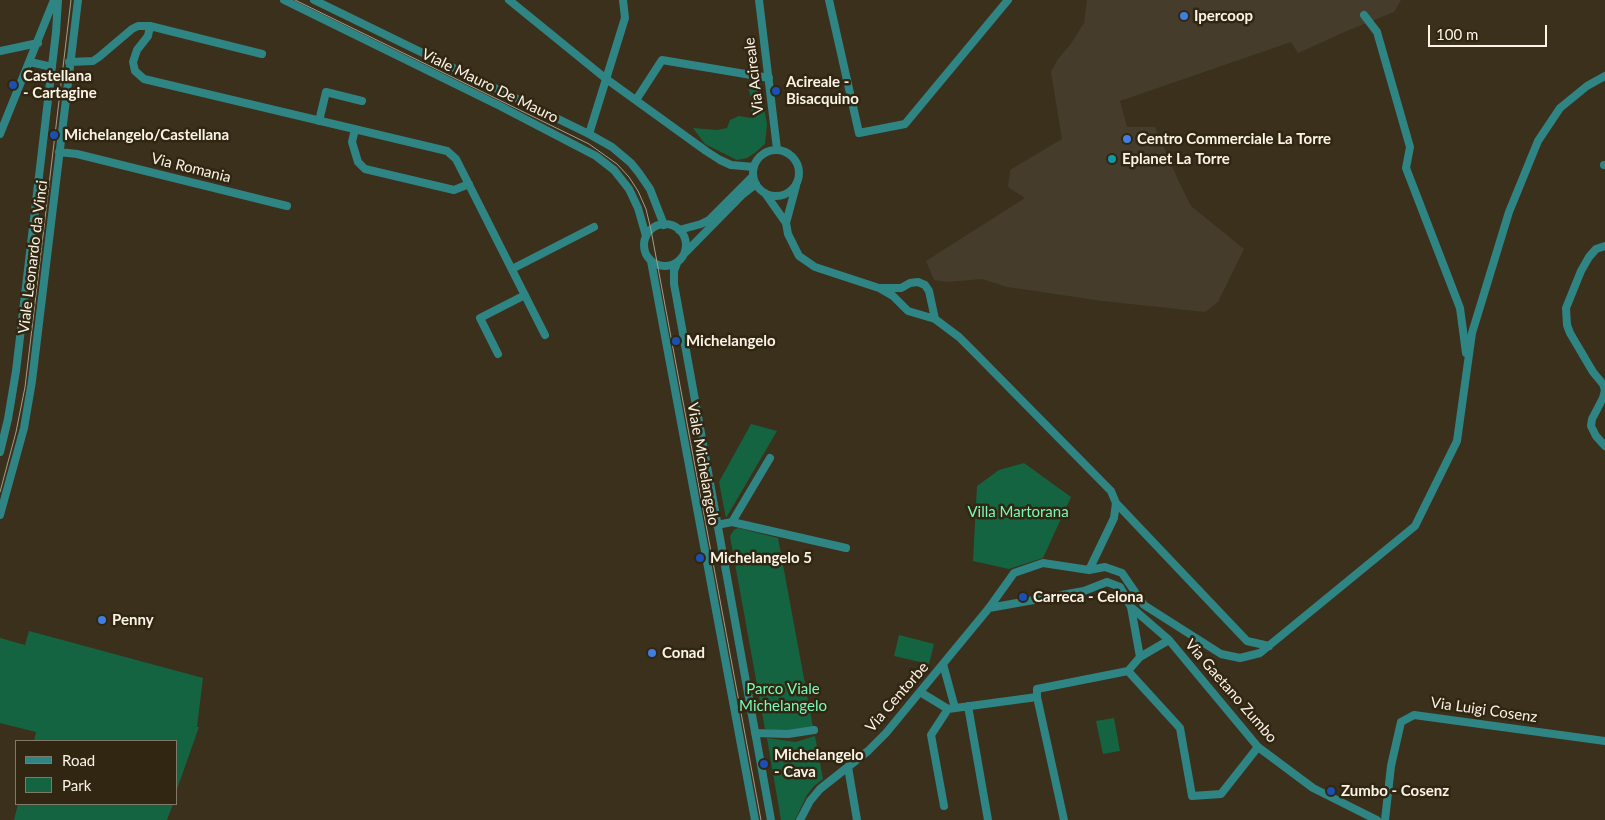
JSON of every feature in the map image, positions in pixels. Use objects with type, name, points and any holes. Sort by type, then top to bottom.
[{"type":"street","name":"Viale Leonardo da Vinci","points":[[0,515],[17,457],[28,408],[56,32],[56,0]]},
{"type":"street","points":[[0,134],[56,0]]},
{"type":"street","name":"Viale Leonardo da Vinci","points":[[0,452],[13,395],[41,234],[59,152],[78,0]]},
{"type":"street","name":"Viale Mauro De Mauro","points":[[284,0],[500,106],[596,156],[614,170],[629,189],[638,208],[646,236]]},
{"type":"street","name":"Viale Mauro De Mauro","points":[[314,0],[589,134],[622,154],[639,173],[650,190],[664,225]]},
{"type":"street","points":[[509,0],[605,78],[720,160],[731,165],[754,167]]},
{"type":"street","points":[[589,134],[625,18],[623,0]]},
{"type":"street","name":"Via Acireale","points":[[759,0],[777,149]]},
{"type":"street","points":[[829,0],[859,134],[906,124],[1008,0]]},
{"type":"street","points":[[1364,15],[1377,32],[1395,92],[1410,147],[1406,168],[1460,308],[1468,365]]},
{"type":"street","points":[[69,62],[92,61],[138,26],[150,26],[262,54]]},
{"type":"street","points":[[150,26],[148,36],[137,50],[133,62],[135,71],[144,79],[447,150],[456,159],[545,335]]},
{"type":"street","points":[[0,51],[38,43]]},
{"type":"street","points":[[636,100],[662,60],[769,78]]},
{"type":"street","points":[[30,62],[52,67]]},
{"type":"street","points":[[1468,365],[1472,332],[1509,212],[1538,141],[1560,108],[1588,86],[1605,76]]},
{"type":"street","points":[[319,121],[326,92],[362,101]]},
{"type":"street","points":[[355,129],[352,142],[358,162],[365,169],[454,190],[469,184]]},
{"type":"street","points":[[786,223],[800,172],[795,159],[784,150],[777,149],[762,154],[757,160],[754,167],[755,180],[786,223],[788,234],[799,256],[815,267],[880,288],[893,296],[908,311],[935,318],[959,337],[1111,491],[1116,503],[1247,642],[1269,646]]},
{"type":"street","name":"Via Romania","points":[[59,152],[77,154],[287,206]]},
{"type":"street","points":[[679,230],[708,220],[755,180]]},
{"type":"street","points":[[684,254],[685,241],[679,230],[672,226],[655,227],[646,236],[645,249],[651,261],[662,266],[677,263],[755,180]]},
{"type":"street","points":[[765,193],[772,196],[785,194],[796,186]]},
{"type":"street","points":[[512,269],[594,227]]},
{"type":"street","points":[[1605,246],[1596,249],[1589,257],[1581,271],[1566,308],[1566,325],[1605,390],[1592,419],[1591,426],[1596,436],[1605,446]]},
{"type":"street","name":"Viale Michelangelo","points":[[651,261],[755,820]]},
{"type":"street","name":"Viale Michelangelo","points":[[677,263],[674,271],[674,284],[771,820]]},
{"type":"street","points":[[880,288],[901,288],[910,283],[918,282],[925,285],[929,291],[935,318]]},
{"type":"street","points":[[902,306],[901,296],[904,288],[910,283]]},
{"type":"street","points":[[498,354],[480,318],[525,295]]},
{"type":"street","points":[[915,313],[928,306],[930,298]]},
{"type":"street","name":"Via Centorbe","points":[[800,820],[815,794],[886,734],[989,608],[1014,573],[1043,563],[1089,570],[1105,567],[1122,574],[1144,605],[1222,654],[1240,658],[1260,654],[1415,526],[1457,441],[1468,365]]},
{"type":"street","points":[[732,522],[770,458]]},
{"type":"street","points":[[1089,570],[1114,518],[1116,503]]},
{"type":"street","points":[[717,525],[732,522],[846,548]]},
{"type":"street","points":[[989,608],[1084,591],[1107,582],[1120,586],[1131,607],[1140,657]]},
{"type":"street","name":"Via Gaetano Zumbo","points":[[1131,607],[1169,640],[1258,747],[1313,788],[1377,820]]},
{"type":"street","points":[[1064,820],[1037,697],[1037,689],[1128,671],[1140,657],[1169,640]]},
{"type":"street","points":[[943,664],[952,708]]},
{"type":"street","points":[[1128,671],[1180,728],[1192,796],[1221,794],[1258,747]]},
{"type":"street","points":[[920,692],[952,708],[1037,697]]},
{"type":"street","points":[[968,706],[988,820]]},
{"type":"street","points":[[944,806],[930,735],[952,708]]},
{"type":"street","name":"Via Luigi Cosenz","points":[[1385,820],[1391,766],[1401,722],[1414,715],[1605,741]]},
{"type":"street","points":[[755,733],[788,734],[814,730]]},
{"type":"street","points":[[848,767],[857,820]]},
{"type":"shaded area","points":[[1087,0],[1401,0],[1394,12],[1298,53],[1291,42],[1120,101],[1127,127],[1155,127],[1191,206],[1244,249],[1218,302],[1205,312],[1103,301],[1007,287],[982,279],[947,282],[934,280],[926,261],[1025,198],[1008,187],[1010,170],[1062,139],[1051,72],[1084,23]]},
{"type":"green space","points":[[759,80],[767,124],[765,144],[747,158],[737,160],[705,144],[693,128],[717,130],[727,128],[730,120],[739,116],[751,118],[752,101],[748,87]]},
{"type":"green space","points":[[751,424],[777,431],[726,518],[719,482]]},
{"type":"green space","name":"Villa Martorana","points":[[1024,463],[1071,497],[1043,558],[1009,569],[973,561],[977,486],[999,470]]},
{"type":"green space","name":"Parco Viale Michelangelo","points":[[738,528],[778,538],[813,727],[789,732],[765,729],[730,536]]},
{"type":"green space","points":[[29,631],[203,678],[197,727],[199,727],[178,786],[178,740],[34,740],[36,732],[0,723],[0,638],[25,645]]},
{"type":"green space","points":[[899,635],[934,644],[929,664],[894,656]]},
{"type":"green space","points":[[1114,718],[1120,751],[1103,754],[1096,721]]},
{"type":"green space","points":[[815,736],[823,779],[807,795],[795,820],[781,820],[767,738],[796,742]]},
{"type":"green space","points":[[18,805],[173,805],[167,820],[14,820]]},
{"type":"tram line","points":[[0,492],[16,432],[25,387],[71,0]]},
{"type":"tram line","points":[[295,0],[589,144],[617,164],[638,191],[646,209],[651,230],[761,820]]},
{"type":"place","name":"Ipercoop","points":[[1184,16]]},
{"type":"place","name":"Castellana - Cartagine","points":[[13,85]]},
{"type":"place","name":"Acireale - Bisacquino","points":[[776,91]]},
{"type":"place","name":"Michelangelo/Castellana","points":[[54,135]]},
{"type":"place","name":"Centro Commerciale La Torre","points":[[1127,139]]},
{"type":"place","name":"Eplanet La Torre","points":[[1112,159]]},
{"type":"place","name":"Michelangelo","points":[[676,341]]},
{"type":"place","name":"Michelangelo 5","points":[[700,558]]},
{"type":"place","name":"Carreca - Celona","points":[[1023,597]]},
{"type":"place","name":"Penny","points":[[102,620]]},
{"type":"place","name":"Conad","points":[[652,653]]},
{"type":"place","name":"Michelangelo - Cava","points":[[764,764]]},
{"type":"place","name":"Zumbo - Cosenz","points":[[1331,791]]}]
